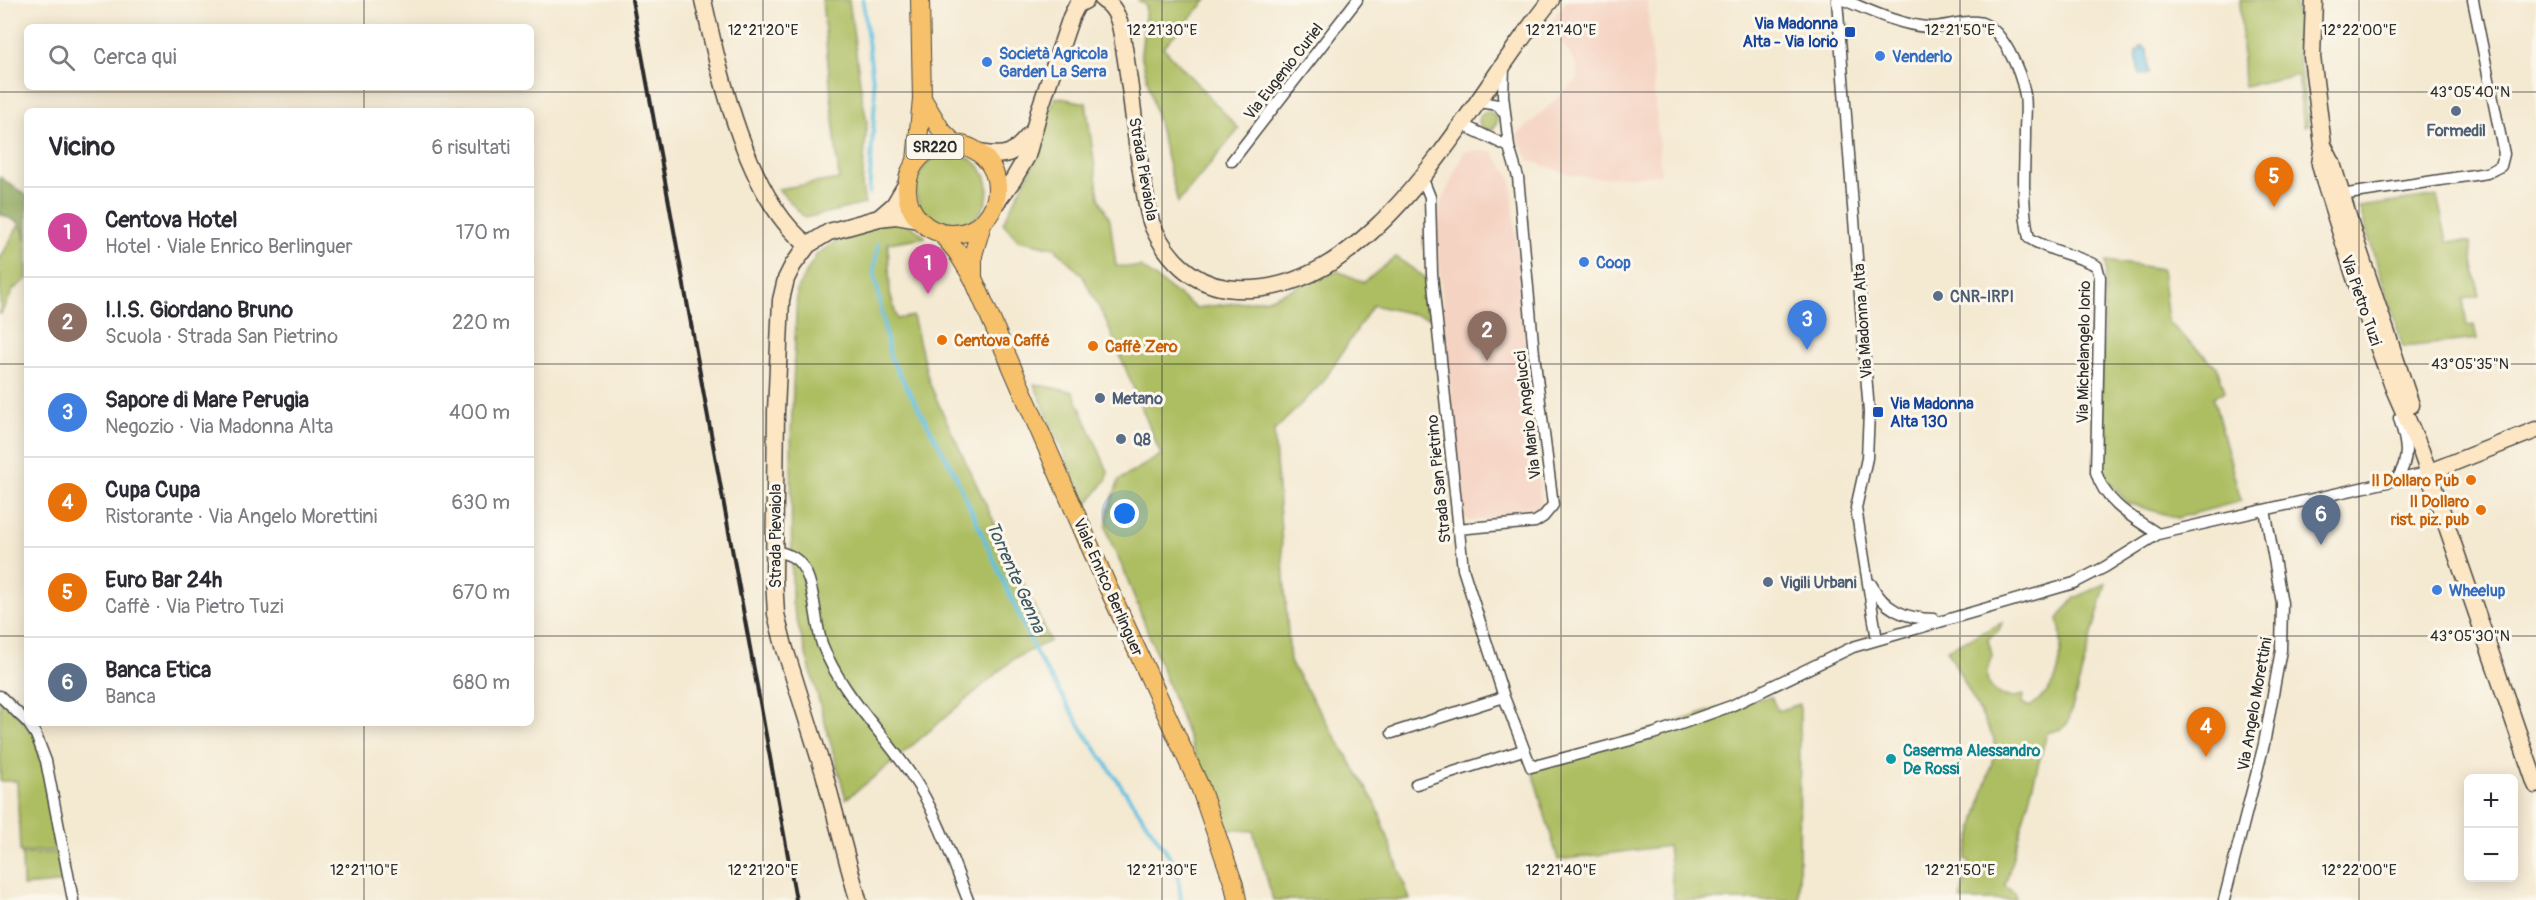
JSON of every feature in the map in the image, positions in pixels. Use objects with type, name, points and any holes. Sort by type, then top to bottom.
[{"type":"main road","points":[[916,161],[922,99],[920,0]]},
{"type":"main road","points":[[922,99],[941,130],[955,144]]},
{"type":"main road","name":"SR220","points":[[919,220],[909,203],[907,183],[916,161],[926,152],[938,146],[955,144],[966,146],[980,153],[987,159],[996,175],[998,194],[996,203],[982,224]]},
{"type":"main road","points":[[919,220],[941,233],[967,232],[982,224]]},
{"type":"main road","points":[[974,278],[974,255],[982,224]]},
{"type":"main road","name":"Viale Enrico Berlinguer","points":[[941,233],[974,278],[1106,583],[1200,787],[1234,885],[1237,900]]},
{"type":"street","points":[[703,0],[726,95],[743,145],[771,201],[795,236],[808,245]]},
{"type":"street","name":"SR220","points":[[996,203],[1027,156],[1033,130],[1071,17],[1077,5],[1086,0]]},
{"type":"street","name":"Strada Pievaiola","points":[[1103,0],[1115,11],[1119,24],[1130,78],[1138,159],[1153,226],[1165,249],[1184,270],[1205,283],[1228,288],[1262,287],[1293,281],[1323,269],[1376,227],[1422,177]]},
{"type":"street","name":"Via Eugenio Curiel","points":[[1232,161],[1357,0]]},
{"type":"street","name":"Via Madonna Alta","points":[[1838,0],[1869,412],[1866,458],[1856,508],[1857,527],[1877,640]]},
{"type":"street","name":"Via Michelangelo Iorio","points":[[1844,0],[1896,22],[1927,27],[1978,22],[1994,29],[2004,42],[2018,70],[2026,96],[2024,187],[2025,221],[2029,237],[2042,247],[2086,260],[2097,266],[2100,277],[2096,472],[2100,485],[2107,497],[2158,534]]},
{"type":"street","name":"Via Pietro Tuzi","points":[[2314,0],[2312,57],[2316,108],[2323,145],[2332,163],[2421,443],[2427,473],[2536,785]]},
{"type":"street","points":[[2342,195],[2487,173],[2501,166],[2504,154],[2473,0]]},
{"type":"street","points":[[1422,177],[1463,125],[1549,1]]},
{"type":"street","name":"Via Mario Angelucci","points":[[1457,529],[1535,522],[1543,517],[1553,505],[1534,354],[1518,177],[1509,147],[1504,113],[1504,65]]},
{"type":"street","points":[[1479,102],[1498,105],[1504,113]]},
{"type":"street","points":[[1463,125],[1509,147]]},
{"type":"street","name":"SR220","points":[[980,153],[1005,155],[1020,147],[1033,130]]},
{"type":"street","name":"Via Pietro Tuzi","points":[[2323,145],[2320,164],[2368,319],[2394,389],[2421,443]]},
{"type":"street","name":"Strada San Pietrino","points":[[1422,177],[1430,197],[1432,274],[1463,569],[1504,697],[1531,767],[1653,734],[1731,706],[1846,651],[1877,640]]},
{"type":"street","name":"SR220","points":[[879,218],[894,205],[907,183]]},
{"type":"street","name":"Strada Pievaiola","points":[[858,900],[824,773],[776,614],[774,550],[776,411],[781,300],[786,279],[808,245],[829,232],[879,218],[896,216],[919,220]]},
{"type":"street","points":[[2394,389],[2394,399],[2407,443],[2407,459],[2397,479]]},
{"type":"street","points":[[1877,640],[2074,583],[2158,534],[2427,473],[2536,430]]},
{"type":"street","points":[[2421,443],[2439,456],[2467,458]]},
{"type":"street","points":[[2440,507],[2442,479],[2467,458]]},
{"type":"street","name":"Via Angelo Morettini","points":[[2224,900],[2264,744],[2281,650],[2282,603],[2265,510]]},
{"type":"street","points":[[774,550],[793,557],[802,565],[808,576],[815,622],[833,671],[920,788],[939,825],[968,900]]},
{"type":"street","points":[[1867,577],[1875,593],[1892,611],[1922,619],[1946,619]]},
{"type":"street","points":[[0,696],[24,719]]},
{"type":"street","points":[[1392,733],[1504,697]]},
{"type":"street","points":[[30,726],[36,735],[46,761],[73,900]]},
{"type":"street","points":[[1416,784],[1523,750]]},
{"type":"shaded area","points":[[1567,0],[1647,0],[1661,175],[1596,178],[1570,175],[1529,160],[1516,136],[1577,80],[1577,66],[1550,24]]},
{"type":"shaded area","points":[[1464,151],[1492,151],[1511,178],[1541,505],[1533,516],[1469,521],[1462,515],[1436,231],[1439,208]]},
{"type":"green space","points":[[822,0],[849,0],[867,122],[862,186],[865,204],[805,218],[778,189],[839,179]]},
{"type":"green space","points":[[1138,0],[1207,0],[1163,47],[1239,129],[1178,203],[1141,54],[1146,6]]},
{"type":"green space","points":[[2240,0],[2294,0],[2296,3],[2297,46],[2308,125],[2304,126],[2297,75],[2244,86]]},
{"type":"green space","points":[[1055,97],[1086,103],[1099,197],[1110,220],[1116,266],[1141,267],[1196,308],[1268,299],[1337,271],[1364,282],[1396,257],[1427,279],[1430,318],[1373,305],[1323,382],[1274,431],[1290,662],[1376,804],[1410,900],[1273,900],[1253,831],[1224,829],[1108,533],[1107,516],[1119,480],[1161,455],[1106,321],[1082,275],[1055,248],[1018,240],[1003,223],[1033,165]]},
{"type":"green space","points":[[1484,112],[1492,112],[1497,117],[1495,128],[1484,130],[1479,125],[1479,117]]},
{"type":"green space","points":[[952,154],[972,160],[982,170],[988,190],[982,210],[972,220],[952,226],[932,220],[922,210],[916,190],[922,170],[932,160]]},
{"type":"green space","points":[[0,177],[24,194],[24,234],[20,223],[0,214]]},
{"type":"green space","points":[[2437,196],[2447,241],[2470,242],[2479,296],[2463,299],[2467,326],[2474,325],[2477,339],[2403,347],[2359,207]]},
{"type":"green space","points":[[887,220],[908,224],[926,237],[888,243],[890,292],[897,319],[913,316],[929,382],[1050,641],[1015,658],[846,799],[792,603],[791,438],[797,289],[817,254],[850,232]]},
{"type":"green space","points":[[20,223],[24,234],[24,281],[14,289],[0,315],[0,259]]},
{"type":"green space","points":[[2106,261],[2162,269],[2168,322],[2217,367],[2225,391],[2213,397],[2241,501],[2177,518],[2128,503],[2101,473],[2099,458]]},
{"type":"green space","points":[[1034,384],[1073,392],[1108,471],[1107,479],[1086,506]]},
{"type":"green space","points":[[2106,583],[2068,723],[2061,729],[2047,733],[2005,886],[2016,894],[2015,900],[1960,900],[1970,861],[1965,859],[1993,758],[1994,739],[1947,649],[2002,623],[1999,630],[1988,639],[1992,658],[1987,671],[1989,684],[2004,696],[2023,695],[2022,703],[2030,707],[2044,695],[2055,680],[2061,649],[2058,619],[2073,599]]},
{"type":"green space","points":[[0,696],[24,722],[24,726],[28,726],[36,735],[63,850],[20,852],[17,781],[0,781]]},
{"type":"green space","points":[[1771,697],[1778,711],[1800,704],[1799,900],[1674,900],[1668,846],[1558,860],[1531,767],[1743,701]]},
{"type":"green space","points":[[64,853],[69,882],[23,886],[22,854]]},
{"type":"water","points":[[2144,46],[2144,49],[2147,49],[2149,74],[2139,75],[2136,51],[2140,51],[2140,47]]},
{"type":"waterway","name":"Torrente Genna","points":[[863,0],[875,98],[869,194]]},
{"type":"waterway","name":"Torrente Genna","points":[[878,244],[874,271],[890,357],[953,470],[1037,655],[1084,732],[1177,867],[1181,900]]},
{"type":"railway","points":[[632,0],[796,900]]},
{"type":"place","name":"Via Madonna Alta - Via Iorio","points":[[1850,32]]},
{"type":"place","name":"Venderlo","points":[[1880,56]]},
{"type":"place","name":"Società Agricola Garden La Serra","points":[[987,62]]},
{"type":"place","name":"Formedil","points":[[2456,111]]},
{"type":"place","name":"Euro Bar 24h","points":[[2274,207]]},
{"type":"place","name":"Coop","points":[[1584,262]]},
{"type":"place","name":"Centova Hotel","points":[[928,294]]},
{"type":"place","name":"CNR-IRPI","points":[[1938,296]]},
{"type":"place","name":"Centova Caffé","points":[[942,340]]},
{"type":"place","name":"Caffè Zero","points":[[1093,346]]},
{"type":"place","name":"Sapore di Mare Perugia","points":[[1807,350]]},
{"type":"place","name":"I.I.S. Giordano Bruno","points":[[1487,361]]},
{"type":"place","name":"Metano","points":[[1100,398]]},
{"type":"place","name":"Via Madonna Alta 130","points":[[1878,412]]},
{"type":"place","name":"Q8","points":[[1121,439]]},
{"type":"place","name":"Il Dollaro Pub","points":[[2471,480]]},
{"type":"place","name":"Il Dollaro rist. piz. pub","points":[[2481,510]]},
{"type":"place","name":"Banca Etica","points":[[2321,545]]},
{"type":"place","name":"Vigili Urbani","points":[[1768,582]]},
{"type":"place","name":"Wheelup","points":[[2437,590]]},
{"type":"place","name":"Cupa Cupa","points":[[2206,757]]},
{"type":"place","name":"Caserma Alessandro De Rossi","points":[[1891,759]]}]
